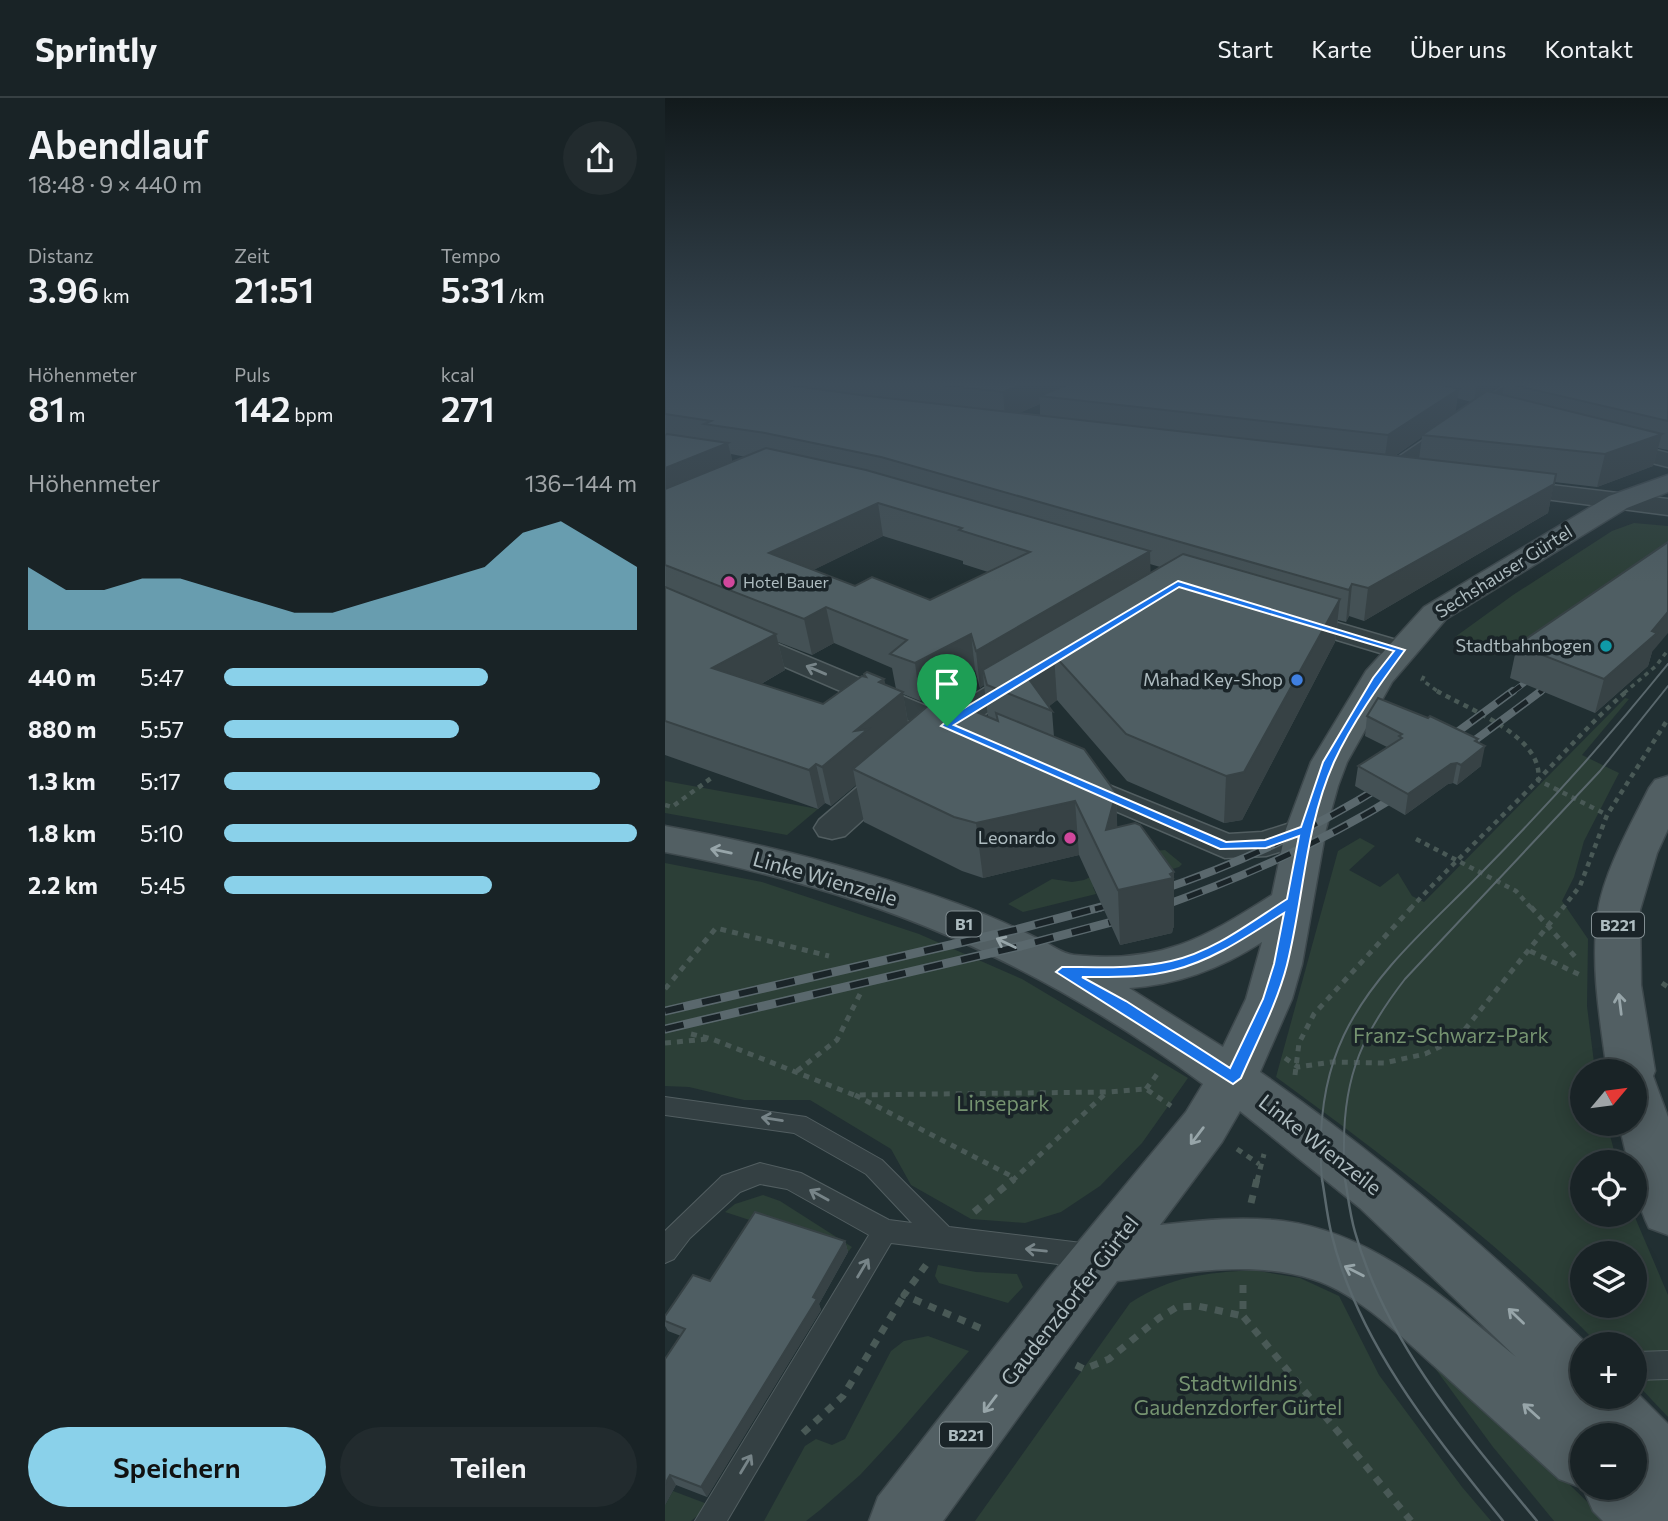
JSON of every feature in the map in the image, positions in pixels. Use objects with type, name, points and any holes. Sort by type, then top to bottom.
[{"type":"main road","name":"B221","points":[[1618,502],[1668,483]]},
{"type":"main road","name":"Sechshauser Gürtel","points":[[1233,1078],[1269,999],[1280,964],[1306,829],[1329,762],[1378,678],[1414,659],[1435,612],[1618,502]]},
{"type":"main road","name":"B221","points":[[1629,1059],[1618,985],[1619,911],[1637,853],[1668,788]]},
{"type":"main road","name":"Linke Wienzeile","points":[[665,839],[753,858],[879,893],[944,916],[1005,942],[1121,1004],[1291,1119],[1382,1193],[1464,1265],[1570,1365]]},
{"type":"main road","points":[[1062,972],[1131,972],[1173,966],[1234,939],[1292,902]]},
{"type":"main road","name":"Gaudenzdorfer Gürtel","points":[[902,1521],[1061,1310],[1204,1127],[1233,1078]]},
{"type":"main road","points":[[1647,1133],[1668,1211]]},
{"type":"main road","points":[[1104,1257],[1242,1244],[1287,1247],[1324,1258],[1363,1275],[1411,1308],[1570,1447]]},
{"type":"main road","name":"Linke Wienzeile","points":[[1610,1409],[1622,1423]]},
{"type":"main road","name":"Linke Wienzeile","points":[[1647,1449],[1668,1471]]},
{"type":"main road","points":[[1629,1500],[1652,1521]]},
{"type":"street","points":[[1391,474],[1426,449]]},
{"type":"street","points":[[1626,449],[1668,460]]},
{"type":"street","points":[[1363,470],[1419,477]]},
{"type":"street","points":[[1470,483],[1668,507]]},
{"type":"street","points":[[665,605],[985,743]]},
{"type":"street","points":[[1268,611],[1414,659]]},
{"type":"street","points":[[832,828],[960,715],[1052,660]]},
{"type":"street","points":[[1049,770],[1225,846],[1266,844],[1306,829]]},
{"type":"lane","points":[[665,1106],[798,1124],[874,1167],[944,1240]]},
{"type":"lane","points":[[665,1251],[681,1230],[731,1184],[760,1173],[792,1180],[885,1231],[1104,1257]]},
{"type":"lane","points":[[710,1521],[885,1231]]},
{"type":"lane","points":[[1647,1366],[1668,1365]]},
{"type":"path","points":[[1668,650],[1655,666],[1604,710],[1538,780],[1456,859],[1314,1014],[1300,1043],[1298,1067],[1332,1062],[1384,1063],[1426,1054],[1458,1038],[1580,886],[1607,815],[1668,719]]},
{"type":"path","points":[[1414,659],[1426,685],[1522,739],[1537,759],[1540,768],[1538,780]]},
{"type":"path","points":[[665,805],[672,807],[714,776]]},
{"type":"path","points":[[1538,780],[1607,815]]},
{"type":"path","points":[[1416,839],[1516,891],[1550,926],[1577,960],[1584,963]]},
{"type":"path","points":[[665,989],[716,928],[829,956]]},
{"type":"path","points":[[796,1072],[837,1040],[861,992]]},
{"type":"path","points":[[691,1034],[712,1039],[854,1095],[1015,1178]]},
{"type":"path","points":[[665,1042],[712,1039]]},
{"type":"path","points":[[854,1095],[1107,1093],[1146,1089]]},
{"type":"path","points":[[1259,1164],[1242,1244],[1243,1316],[1411,1521]]},
{"type":"path","points":[[797,1439],[843,1396],[904,1296]]},
{"type":"green space","points":[[1634,523],[1668,526],[1668,543],[1510,651],[1488,655],[1455,637],[1513,595],[1612,531]]},
{"type":"green space","name":"Franz-Schwarz-Park","points":[[1625,698],[1629,699],[1582,755],[1619,773],[1584,841],[1574,877],[1562,901],[1588,939],[1587,1006],[1594,1059],[1570,1059],[1570,1136],[1610,1136],[1614,1150],[1570,1150],[1570,1227],[1639,1227],[1645,1241],[1570,1241],[1570,1316],[1443,1204],[1276,1077],[1338,851],[1360,838],[1375,846],[1349,870],[1380,887],[1398,873],[1412,896],[1424,902]]},
{"type":"green space","points":[[665,781],[818,809],[787,835],[665,813]]},
{"type":"green space","points":[[1165,850],[1182,864],[1179,867],[1138,880],[1136,878],[1093,887],[1096,894],[1023,912],[1008,904],[1052,879],[1072,882],[1084,880],[1144,852]]},
{"type":"green space","name":"Linsepark","points":[[665,863],[762,882],[919,934],[1022,979],[1188,1078],[1142,1143],[1100,1186],[1061,1212],[1025,1223],[971,1219],[911,1185],[891,1149],[810,1100],[744,1100],[689,1087],[665,1086]]},
{"type":"green space","points":[[763,1195],[780,1201],[852,1247],[848,1252],[725,1212],[735,1204]]},
{"type":"green space","name":"Franz-Schwarz-Park","points":[[1647,1246],[1668,1295],[1668,1417],[1647,1395],[1647,1332],[1586,1332],[1572,1318],[1647,1318]]},
{"type":"green space","points":[[938,1265],[976,1272],[1017,1274],[1023,1287],[1008,1303],[939,1283],[935,1276]]},
{"type":"green space","name":"Stadtwildnis Gaudenzdorfer Gürtel","points":[[1253,1270],[1300,1278],[1339,1296],[1379,1375],[1462,1487],[1491,1521],[975,1521],[1130,1303],[1174,1281]]},
{"type":"green space","points":[[928,1336],[969,1351],[860,1475],[820,1510],[806,1521],[764,1521],[805,1446],[816,1439],[832,1445],[845,1439],[891,1351],[904,1341]]},
{"type":"green space","points":[[1426,1356],[1570,1485],[1570,1500],[1585,1500],[1607,1521],[1554,1521],[1493,1447]]},
{"type":"green space","points":[[673,1491],[710,1505],[691,1521],[665,1521],[665,1505]]},
{"type":"building","points":[[665,449],[712,449],[665,468]]},
{"type":"building","points":[[763,449],[866,470],[1150,551],[976,651],[971,634],[915,663],[890,654],[907,640],[826,607],[804,619],[665,565],[665,489]],"holes":[[[878,503],[962,528],[959,530],[1030,552],[930,600],[872,577],[855,586],[769,553]]]},
{"type":"building","points":[[844,449],[1339,449],[1556,474],[1554,484],[1368,588],[1352,584],[1349,590],[881,457]]},
{"type":"building","points":[[1561,449],[1618,449],[1605,454]]},
{"type":"building","points":[[1668,542],[1668,612],[1652,631],[1657,633],[1604,679],[1517,645]]},
{"type":"building","points":[[1183,554],[1340,599],[1244,772],[1226,776],[1126,734],[1054,655],[1026,675],[1052,711],[987,685],[983,670]]},
{"type":"building","points":[[665,587],[776,634],[712,668],[823,704],[862,676],[866,677],[864,674],[867,672],[884,679],[879,682],[903,692],[855,731],[868,729],[822,767],[816,764],[809,770],[665,721]]},
{"type":"building","points":[[1378,698],[1428,718],[1430,716],[1478,739],[1475,741],[1485,746],[1461,765],[1451,764],[1408,794],[1358,766],[1402,738],[1399,736],[1402,734],[1367,716]]},
{"type":"building","points":[[950,701],[998,721],[996,713],[1084,749],[1116,793],[1106,830],[1135,823],[1140,825],[1174,872],[1170,874],[1173,878],[1118,890],[1075,801],[976,823],[954,817],[853,769],[929,705]]},
{"type":"building","points":[[755,1212],[845,1241],[813,1297],[817,1299],[701,1487],[670,1475],[665,1484],[665,1359],[685,1329],[665,1321],[665,1316],[693,1275],[710,1281]]},
{"type":"tram line","points":[[1322,1181],[1322,1125],[1327,1088],[1337,1052],[1357,1011],[1407,947],[1555,795],[1668,664]]},
{"type":"tram line","points":[[1345,1181],[1345,1118],[1352,1075],[1378,1017],[1405,979],[1600,771],[1668,686]]},
{"type":"tram line","points":[[1322,1179],[1331,1232],[1343,1272],[1379,1349],[1425,1421],[1503,1521]]},
{"type":"tram line","points":[[1345,1179],[1353,1226],[1386,1312],[1407,1349],[1456,1421],[1537,1521]]},
{"type":"railway","points":[[1511,693],[1538,673]]},
{"type":"railway","points":[[1539,693],[1556,680]]},
{"type":"railway","points":[[1445,741],[1513,691]]},
{"type":"railway","points":[[1463,749],[1541,691]]},
{"type":"railway","points":[[1155,892],[1273,845],[1385,784]]},
{"type":"railway","points":[[1157,908],[1281,858],[1400,794]]},
{"type":"railway","points":[[1095,909],[1121,902]]},
{"type":"railway","points":[[665,1011],[1015,930],[1101,907]]},
{"type":"railway","points":[[665,1029],[1021,946],[1127,918]]},
{"type":"place","name":"Hotel Bauer","points":[[729,582]]},
{"type":"place","name":"Stadtbahnbogen","points":[[1606,646]]},
{"type":"place","name":"Mahad Key-Shop","points":[[1297,680]]},
{"type":"place","name":"Leonardo","points":[[1070,838]]},
{"type":"route","points":[[947,726],[960,715],[1178,584],[1400,650],[1378,678],[1329,762],[1306,829],[1292,902],[1234,939],[1173,966],[1131,972],[1062,972],[1121,1004],[1233,1078],[1253,1038],[1280,964],[1292,902],[1306,829],[1266,844],[1225,846],[947,726]]}]
